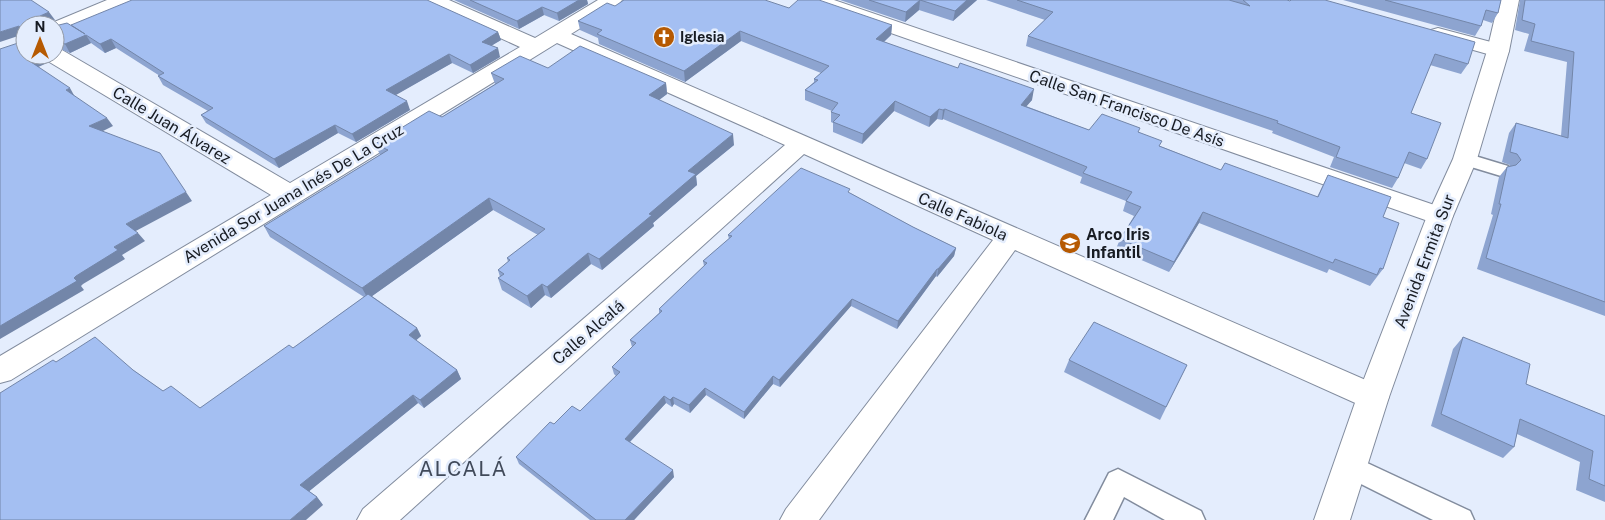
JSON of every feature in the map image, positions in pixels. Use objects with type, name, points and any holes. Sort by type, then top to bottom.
[{"type":"street","points":[[65,25],[124,0]]},
{"type":"street","name":"Calle Fabiola","points":[[432,0],[545,40],[802,144],[1372,397]]},
{"type":"street","name":"Avenida Sor Juana Inés De La Cruz","points":[[0,371],[612,0]]},
{"type":"street","name":"Calle San Francisco De Asís","points":[[815,0],[1440,216]]},
{"type":"street","name":"Avenida Ermita Sur","points":[[1332,520],[1372,397],[1440,216],[1465,159],[1498,51],[1509,0]]},
{"type":"street","points":[[1415,28],[1498,51]]},
{"type":"street","name":"Calle Juan Álvarez","points":[[65,62],[290,195]]},
{"type":"street","name":"Calle Alcalá","points":[[375,520],[802,144]]},
{"type":"street","points":[[798,520],[1010,237]]},
{"type":"lane","points":[[1465,159],[1501,170]]},
{"type":"lane","points":[[1350,466],[1460,520]]},
{"type":"lane","points":[[1099,520],[1118,481],[1191,520]]},
{"type":"building","points":[[0,0],[31,0],[49,12],[42,15],[15,15],[15,27],[0,32]]},
{"type":"building","points":[[132,0],[427,0],[498,32],[482,42],[498,48],[470,65],[449,54],[386,90],[407,101],[352,134],[335,125],[274,159],[201,115],[213,108],[158,76],[164,73],[111,39],[100,44],[86,35],[65,44],[65,24],[85,34],[71,25]]},
{"type":"building","points":[[470,0],[579,0],[557,13],[542,7],[517,21]]},
{"type":"building","points":[[624,0],[765,0],[789,8],[798,0],[819,0],[892,25],[876,39],[958,68],[960,63],[1034,89],[1021,105],[1089,130],[1102,114],[1140,128],[1138,132],[1162,141],[1159,146],[1221,170],[1225,163],[1318,197],[1328,175],[1391,197],[1383,217],[1399,223],[1383,269],[1380,268],[1377,275],[1335,259],[1333,263],[1203,212],[1174,262],[1120,239],[1141,207],[1126,201],[1132,192],[1083,173],[1087,167],[945,109],[939,109],[930,117],[895,101],[863,134],[833,122],[840,115],[831,112],[838,103],[805,90],[818,80],[814,79],[829,66],[740,31],[684,71],[597,34],[602,30],[578,21],[607,3],[615,6]]},
{"type":"building","points":[[869,0],[920,0],[906,12]]},
{"type":"building","points":[[920,0],[967,0],[955,11]]},
{"type":"building","points":[[1017,0],[1229,0],[1250,6],[1243,0],[1325,0],[1475,42],[1468,64],[1435,54],[1411,113],[1441,123],[1427,159],[1409,152],[1398,178],[1336,157],[1340,147],[1277,123],[1278,121],[1028,36],[1053,12]]},
{"type":"building","points":[[1385,0],[1501,0],[1498,13],[1486,10],[1481,26]]},
{"type":"building","points":[[1525,0],[1605,0],[1605,302],[1486,258],[1501,204],[1499,204],[1507,167],[1516,165],[1521,160],[1517,154],[1510,152],[1516,123],[1568,138],[1574,52],[1531,41],[1535,24],[1522,20]]},
{"type":"building","points":[[15,44],[15,65],[36,65],[70,88],[66,90],[107,118],[89,126],[160,153],[186,192],[126,224],[138,233],[114,247],[118,250],[76,276],[74,278],[77,281],[0,326],[0,49]]},
{"type":"building","points":[[580,46],[666,83],[649,95],[733,134],[688,171],[696,174],[649,214],[652,215],[599,259],[588,253],[547,287],[542,284],[527,296],[498,278],[504,274],[498,270],[510,260],[507,258],[545,229],[489,198],[362,288],[264,226],[388,150],[375,144],[429,111],[442,117],[504,79],[491,73],[520,56],[548,68]]},
{"type":"building","points":[[801,168],[850,189],[848,192],[956,248],[937,269],[898,321],[852,299],[779,380],[773,376],[744,412],[705,388],[689,405],[673,397],[670,400],[664,396],[625,439],[673,470],[625,520],[596,520],[516,457],[550,422],[554,424],[572,406],[580,411],[620,372],[612,367],[636,343],[630,340],[662,311],[659,309],[707,263],[703,261],[732,236],[728,235]]},
{"type":"building","points":[[368,294],[417,328],[409,335],[457,370],[420,400],[413,395],[300,485],[317,497],[290,520],[0,520],[0,393],[53,360],[56,362],[95,337],[133,370],[163,391],[171,386],[200,408],[289,345],[293,348]]},
{"type":"building","points":[[1094,322],[1187,365],[1166,407],[1069,360]]},
{"type":"building","points":[[1463,337],[1530,364],[1526,384],[1605,416],[1605,486],[1589,479],[1593,451],[1520,419],[1514,447],[1441,414]]},
{"type":"place","name":"Iglesia","points":[[664,37]]},
{"type":"place","name":"Arco Iris Infantil","points":[[1070,243]]},
{"type":"district","name":"ALCALÁ","points":[[463,469]]}]
